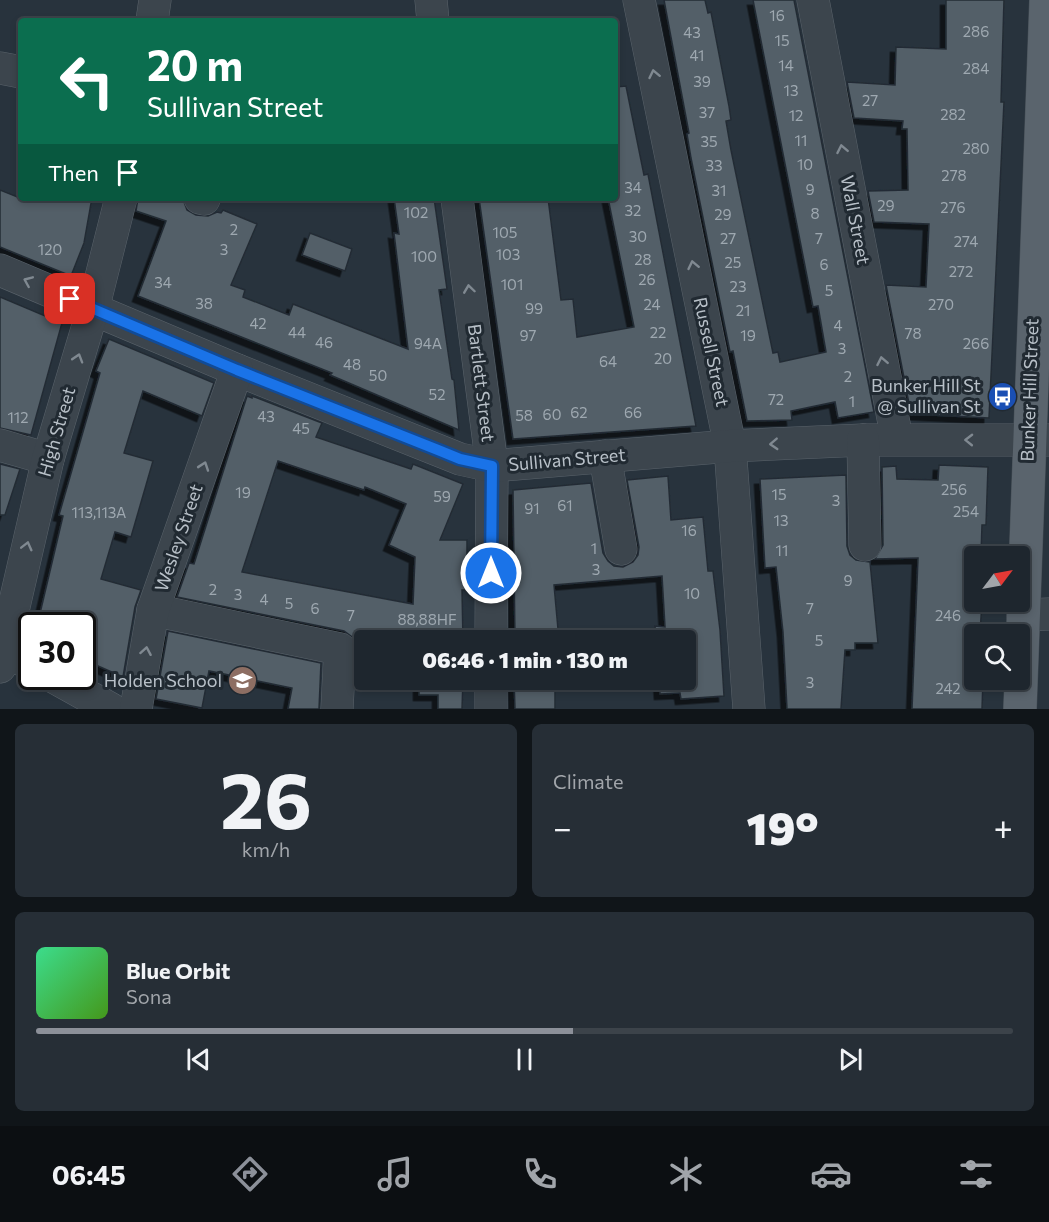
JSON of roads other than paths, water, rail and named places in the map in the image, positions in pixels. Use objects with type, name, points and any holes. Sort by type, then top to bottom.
[{"type":"main road","name":"Bunker Hill Street","points":[[1020,709],[1036,614],[1046,0]]},
{"type":"street","points":[[152,18],[155,0]]},
{"type":"street","points":[[431,0],[433,18]]},
{"type":"street","name":"Russell Street","points":[[639,0],[730,446],[750,709]]},
{"type":"street","name":"Wall Street","points":[[813,0],[897,439]]},
{"type":"street","points":[[0,68],[18,71]]},
{"type":"street","name":"High Street","points":[[12,661],[7,600],[93,309],[120,201]]},
{"type":"street","name":"Bartlett Street","points":[[457,201],[492,466],[491,630]]},
{"type":"street","name":"Sullivan Street","points":[[0,270],[237,370],[460,459],[492,466],[730,446],[897,439],[1038,440]]},
{"type":"street","name":"Wesley Street","points":[[136,709],[153,610],[237,370]]},
{"type":"street","points":[[863,440],[864,545]]},
{"type":"street","points":[[0,445],[48,459]]},
{"type":"street","points":[[605,456],[621,549]]},
{"type":"street","points":[[153,610],[340,649],[336,709]]},
{"type":"street","points":[[77,690],[111,709]]},
{"type":"street","points":[[491,690],[491,709]]},
{"type":"place","name":"Bunker Hill St @ Sullivan St","points":[[1002,396]]},
{"type":"place","name":"Holden School","points":[[243,681]]}]
